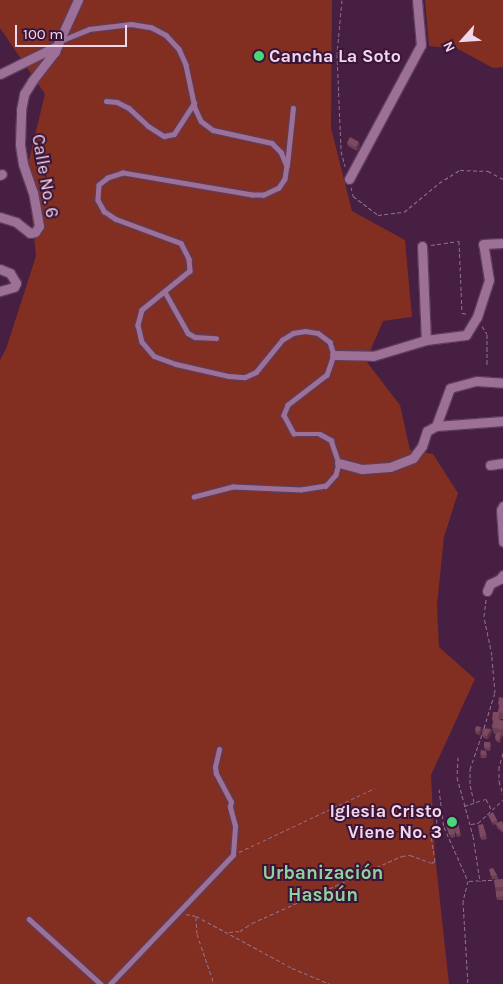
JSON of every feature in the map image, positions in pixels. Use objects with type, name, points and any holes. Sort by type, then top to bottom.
[{"type":"street","name":"Calle No. 6","points":[[0,217],[16,222],[30,233],[35,232],[39,226],[33,193],[23,164],[20,144],[21,110],[24,94],[55,52],[78,0]]},
{"type":"street","points":[[349,179],[421,45],[417,0]]},
{"type":"street","points":[[0,74],[58,44]]},
{"type":"street","points":[[334,356],[373,356],[426,340],[466,335],[477,317],[489,280],[483,244],[503,243]]},
{"type":"street","points":[[422,246],[426,340]]},
{"type":"street","points":[[0,269],[10,273],[16,283],[14,287],[0,290]]},
{"type":"street","points":[[436,426],[450,388],[477,381],[503,382]]},
{"type":"street","points":[[339,463],[362,469],[390,467],[413,458],[422,446],[427,431],[436,426],[503,421]]},
{"type":"street","points":[[490,465],[503,463]]},
{"type":"street","points":[[503,506],[501,510],[503,542]]},
{"type":"street","points":[[487,591],[490,584],[503,576]]},
{"type":"lane","points":[[58,44],[89,29],[131,24],[151,27],[166,34],[179,48],[186,65],[194,103],[201,121],[213,130],[272,143],[281,152],[287,166]]},
{"type":"lane","points":[[106,101],[117,102],[129,108],[148,126],[164,136],[174,134],[194,103]]},
{"type":"lane","points":[[194,497],[233,487],[301,490],[326,486],[336,475],[339,463],[331,440],[320,434],[294,434],[284,415],[288,405],[328,375],[334,356],[330,342],[318,333],[305,330],[293,333],[282,340],[256,372],[244,377],[229,376],[176,364],[154,356],[142,342],[138,325],[142,310],[190,271],[190,259],[180,243],[116,219],[104,211],[98,200],[99,185],[108,178],[123,173],[243,194],[264,195],[278,188],[285,179],[293,108]]},
{"type":"lane","points":[[165,292],[188,334],[195,337],[216,338]]},
{"type":"lane","points":[[110,984],[178,914],[207,880],[226,865],[233,855],[235,826],[230,807],[231,802],[216,774],[215,767],[219,749]]},
{"type":"lane","points":[[29,919],[101,984]]},
{"type":"path","points":[[342,0],[338,54],[342,151],[353,196],[378,215],[404,212],[460,170],[488,171],[503,179]]},
{"type":"path","points":[[422,246],[459,241],[462,312],[477,317],[487,334],[486,366]]},
{"type":"path","points":[[474,802],[470,784],[470,769],[494,693],[492,655],[484,616],[487,591]]},
{"type":"path","points":[[503,753],[499,768],[499,781],[503,794]]},
{"type":"path","points":[[458,757],[457,777],[470,825],[480,881]]},
{"type":"path","points":[[233,855],[375,788]]},
{"type":"path","points":[[439,789],[444,827],[468,882],[463,901],[468,984]]},
{"type":"path","points":[[464,806],[486,799],[491,810]]},
{"type":"path","points":[[470,825],[478,823],[503,800]]},
{"type":"path","points":[[501,802],[503,806]]},
{"type":"path","points":[[229,932],[240,931],[252,923],[402,856],[410,855],[432,863],[434,856],[431,836],[437,823],[436,816]]},
{"type":"path","points":[[468,882],[503,879]]},
{"type":"path","points":[[178,914],[196,916],[229,932],[292,968],[330,984]]},
{"type":"path","points":[[196,916],[197,934],[214,984]]},
{"type":"shaded area","points":[[0,0],[332,0],[331,128],[352,211],[405,240],[412,317],[383,321],[366,361],[400,405],[410,450],[433,454],[458,493],[444,537],[437,605],[439,647],[475,679],[431,775],[435,855],[449,984],[0,984],[0,360],[6,349],[36,256],[27,168],[45,94],[0,28]]},
{"type":"shaded area","points":[[425,0],[503,0],[503,67],[493,68],[458,49],[429,46]]},
{"type":"building","points":[[350,137],[359,142],[356,147],[347,143]]},
{"type":"building","points":[[499,697],[503,698],[503,703],[498,704]]},
{"type":"building","points":[[500,703],[503,703],[503,713],[498,712]]},
{"type":"building","points":[[493,712],[498,712],[498,719],[494,717],[492,719]]},
{"type":"building","points":[[494,717],[503,721],[502,730],[492,727]]},
{"type":"building","points":[[476,726],[481,727],[479,732],[475,730]]},
{"type":"building","points":[[483,728],[491,729],[487,736],[482,735]]},
{"type":"building","points":[[496,733],[501,733],[499,740],[495,738]]},
{"type":"building","points":[[484,742],[490,742],[489,748],[484,747]]},
{"type":"building","points":[[481,750],[486,751],[485,755],[480,754]]},
{"type":"building","points":[[493,812],[497,820],[492,822],[488,815]]},
{"type":"building","points":[[501,821],[503,823],[503,831],[496,824]]},
{"type":"building","points":[[458,822],[460,833],[456,834],[454,827],[454,834],[449,835],[446,825]]},
{"type":"building","points":[[483,824],[486,835],[480,837],[478,825]]},
{"type":"building","points":[[493,868],[497,875],[491,876],[489,869]]},
{"type":"building","points":[[503,879],[503,887],[495,887],[494,880]]},
{"type":"building","points":[[496,891],[503,891],[503,896],[496,897]]},
{"type":"place","name":"Cancha La Soto","points":[[259,56]]},
{"type":"place","name":"Iglesia Cristo Viene No. 3","points":[[452,822]]},
{"type":"district","name":"Urbanización Hasbún","points":[[323,885]]}]
